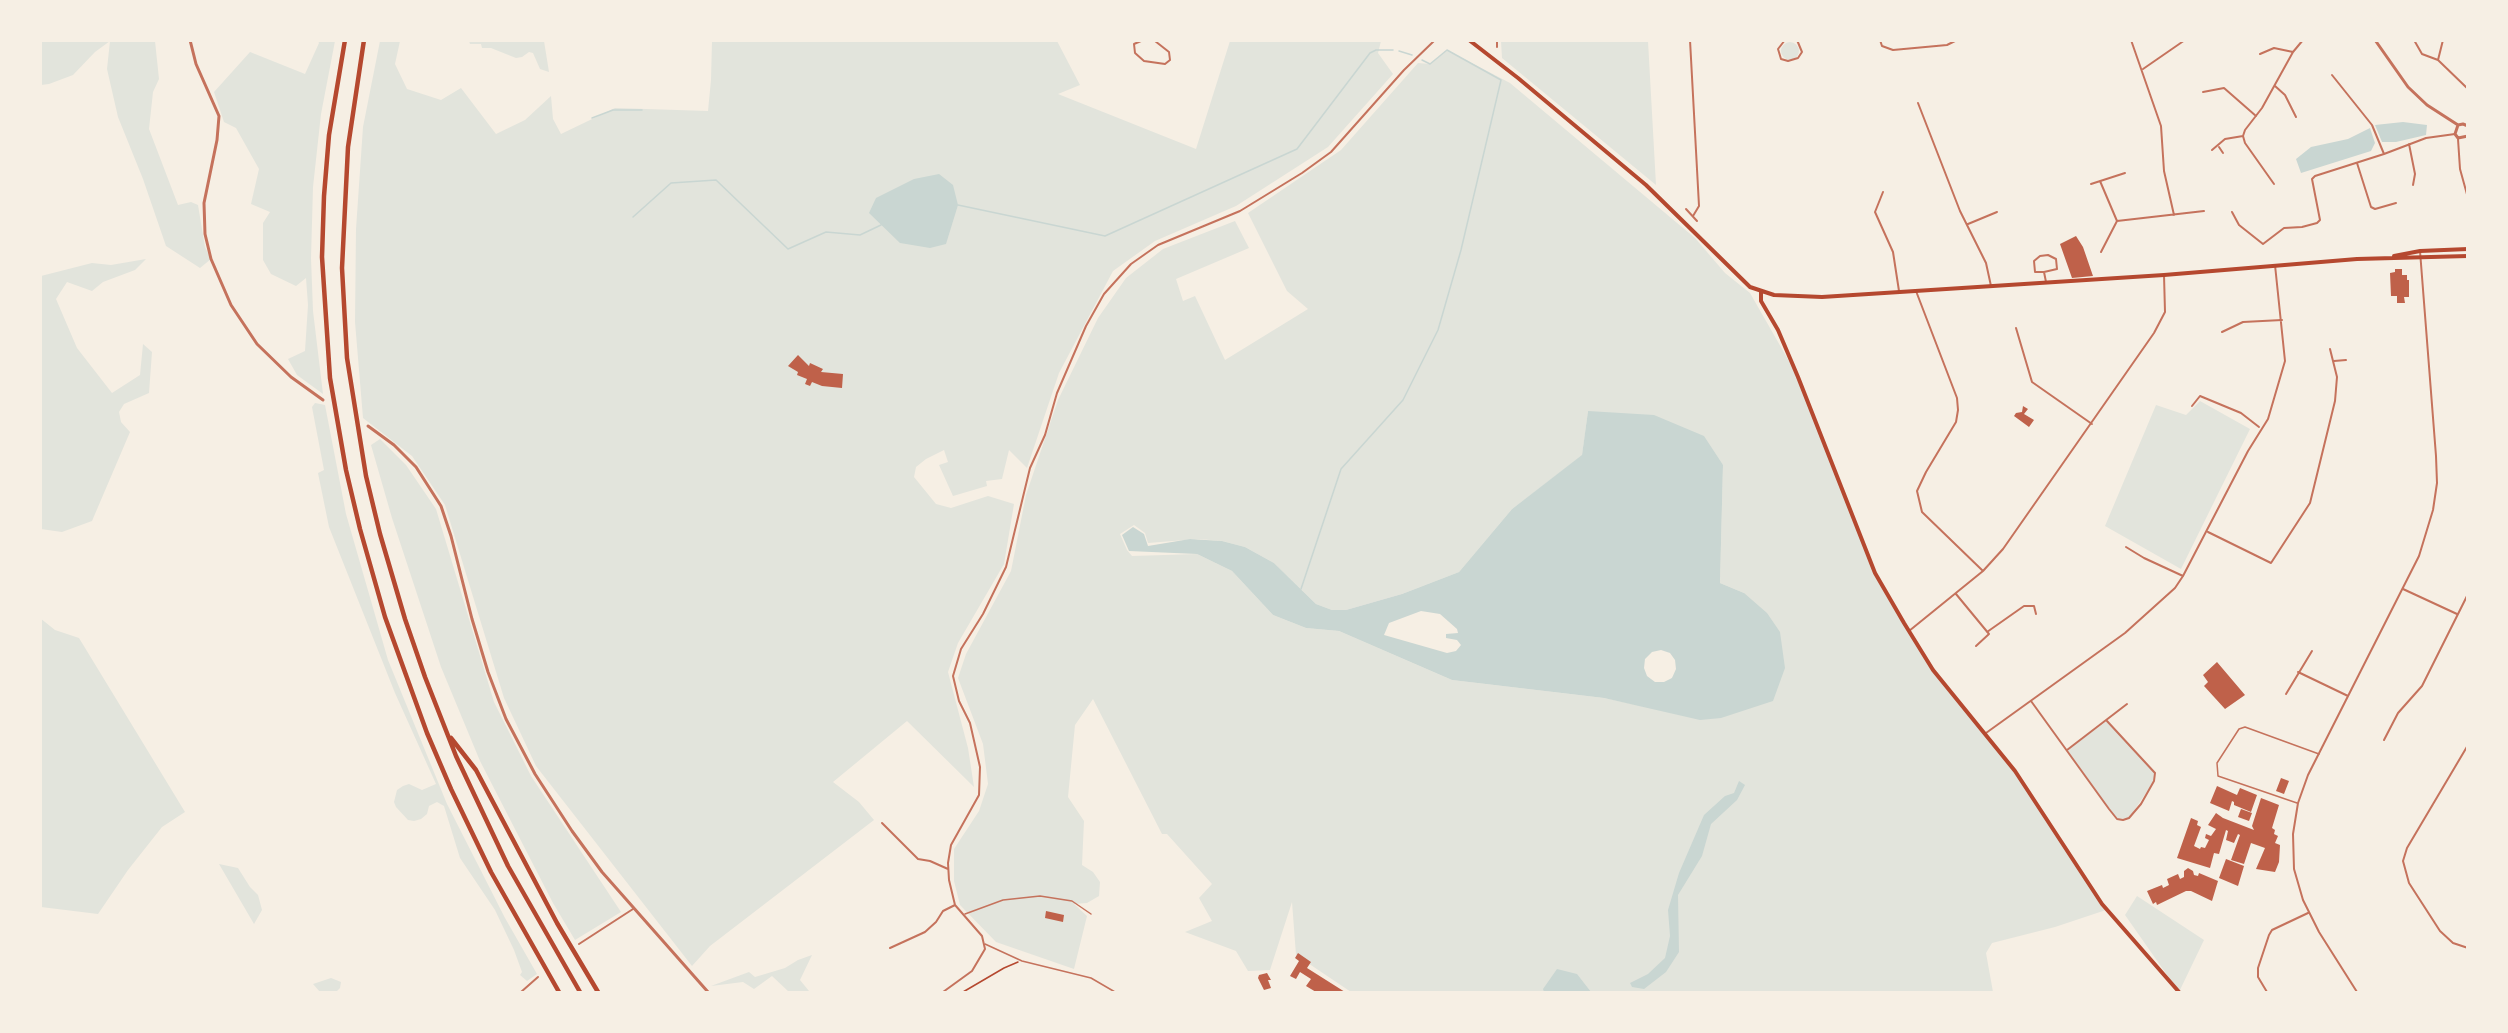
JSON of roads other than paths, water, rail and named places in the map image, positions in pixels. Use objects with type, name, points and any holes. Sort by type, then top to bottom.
[{"type":"highway","points":[[345,40],[329,135],[322,257],[330,378],[350,489],[385,617],[415,705],[438,761],[491,872],[560,993]]},
{"type":"highway","points":[[364,40],[351,117],[344,188],[342,268],[346,358],[360,447],[380,534],[411,639],[447,734],[504,857],[580,993]]},
{"type":"highway","points":[[447,734],[476,770],[551,913],[598,993]]},
{"type":"main road","points":[[1469,40],[1611,154],[1678,214],[1741,278],[1750,286],[1761,291],[1805,297],[2164,275],[2383,258],[2468,256]]},
{"type":"main road","points":[[2383,258],[2420,251],[2468,249]]},
{"type":"main road","points":[[1761,291],[1761,301],[1778,330],[1798,377],[1875,573],[1933,670],[2015,771],[2102,904],[2179,993]]},
{"type":"street","points":[[190,40],[196,64],[219,116],[217,140],[204,203],[205,234],[212,259],[231,305],[248,332],[279,367],[323,400]]},
{"type":"street","points":[[1128,40],[1134,44],[1135,53],[1144,61],[1166,64],[1170,60],[1169,52],[1156,41],[1142,40],[1134,44]]},
{"type":"street","points":[[943,993],[978,963],[983,955],[985,944],[979,932],[955,905],[948,869],[951,846],[979,795],[980,767],[970,723],[959,701],[953,676],[961,649],[983,614],[1006,567],[1023,492],[1071,357],[1104,294],[1131,264],[1158,245],[1231,216],[1317,163],[1344,138],[1404,70],[1436,40]]},
{"type":"street","points":[[1497,40],[1497,47]]},
{"type":"street","points":[[1690,40],[1699,206],[1693,216]]},
{"type":"street","points":[[1785,40],[1778,49],[1781,58],[1788,61],[1798,58],[1802,52],[1797,40]]},
{"type":"street","points":[[1880,40],[1881,46],[1893,50],[1947,45],[1957,40]]},
{"type":"street","points":[[2131,40],[2161,126],[2164,171],[2174,215]]},
{"type":"street","points":[[2142,69],[2185,40]]},
{"type":"street","points":[[2212,150],[2219,147],[2225,139],[2243,136],[2275,86],[2293,52],[2303,40]]},
{"type":"street","points":[[2382,40],[2376,42],[2408,87],[2427,105],[2458,125],[2467,124]]},
{"type":"street","points":[[2414,40],[2421,54],[2438,60],[2468,89]]},
{"type":"street","points":[[2438,60],[2443,40]]},
{"type":"street","points":[[2260,54],[2274,48],[2293,52]]},
{"type":"street","points":[[2332,75],[2372,125],[2384,154]]},
{"type":"street","points":[[2275,86],[2284,95],[2296,117]]},
{"type":"street","points":[[2203,92],[2224,88],[2256,116]]},
{"type":"street","points":[[1918,103],[1960,211],[1986,263],[1991,286]]},
{"type":"street","points":[[2458,125],[2460,169],[2468,198]]},
{"type":"street","points":[[2243,136],[2245,143],[2274,184]]},
{"type":"street","points":[[2232,212],[2239,225],[2263,244],[2283,228],[2317,223],[2321,218],[2313,178],[2426,138],[2457,136],[2467,138]]},
{"type":"street","points":[[2409,144],[2415,174],[2413,185]]},
{"type":"street","points":[[2219,147],[2223,153]]},
{"type":"street","points":[[2356,162],[2371,207],[2396,203]]},
{"type":"street","points":[[2091,184],[2125,173]]},
{"type":"street","points":[[2100,181],[2117,220]]},
{"type":"street","points":[[1883,192],[1875,212],[1893,252],[1899,292]]},
{"type":"street","points":[[1686,209],[1697,220]]},
{"type":"street","points":[[2117,220],[2204,211]]},
{"type":"street","points":[[1968,224],[1997,212]]},
{"type":"street","points":[[2101,252],[2117,220]]},
{"type":"street","points":[[2357,993],[2308,913],[2294,869],[2293,834],[2298,803],[2308,775],[2403,589],[2425,540],[2433,510],[2437,483],[2420,251]]},
{"type":"street","points":[[2048,255],[2056,259],[2057,269],[2044,272],[2035,272],[2034,261],[2040,256],[2048,255]]},
{"type":"street","points":[[1984,735],[2125,633],[2175,588],[2183,576],[2208,532],[2260,428],[2268,419],[2285,361],[2275,265]]},
{"type":"street","points":[[2044,272],[2046,282]]},
{"type":"street","points":[[1909,630],[1983,572],[2003,549],[2154,333],[2165,312],[2164,275]]},
{"type":"street","points":[[1916,291],[1957,404],[1956,422],[1917,491],[1922,512],[1983,572]]},
{"type":"street","points":[[2222,332],[2243,322],[2282,320]]},
{"type":"street","points":[[2016,328],[2032,382],[2092,424]]},
{"type":"street","points":[[2208,532],[2271,563],[2310,503],[2335,401],[2337,377],[2330,349]]},
{"type":"street","points":[[2334,362],[2346,360]]},
{"type":"street","points":[[2192,406],[2200,396],[2241,413],[2260,428]]},
{"type":"street","points":[[368,426],[405,455],[434,493],[449,529],[482,655],[506,719],[526,759],[591,857],[633,909],[708,993]]},
{"type":"street","points":[[2126,547],[2183,576]]},
{"type":"street","points":[[2403,589],[2457,615]]},
{"type":"street","points":[[1956,594],[1989,634],[1976,646]]},
{"type":"street","points":[[2384,740],[2398,713],[2422,686],[2468,594]]},
{"type":"street","points":[[1987,632],[2024,606],[2034,606],[2036,614]]},
{"type":"street","points":[[2286,694],[2312,651]]},
{"type":"street","points":[[2298,672],[2348,696]]},
{"type":"street","points":[[2031,701],[2117,819],[2123,820],[2129,818],[2150,789],[2155,773],[2107,721]]},
{"type":"street","points":[[2067,750],[2127,704]]},
{"type":"street","points":[[2468,745],[2407,848],[2403,861],[2409,883],[2445,937],[2452,943],[2468,948]]},
{"type":"street","points":[[882,823],[918,859],[930,861],[948,869]]},
{"type":"street","points":[[890,948],[925,932],[936,922],[943,911],[955,905]]},
{"type":"street","points":[[579,944],[633,909]]},
{"type":"street","points":[[2267,993],[2258,977],[2258,968],[2269,934],[2272,930],[2308,913]]},
{"type":"street","points":[[521,993],[538,977]]},
{"type":"lane","points":[[2298,803],[2218,776],[2217,763],[2239,729],[2245,727],[2319,754]]},
{"type":"lane","points":[[962,915],[1003,900],[1040,896],[1072,901],[1090,914]]},
{"type":"lane","points":[[985,944],[1022,961],[1091,978],[1115,993]]},
{"type":"waterway","points":[[958,205],[1105,236],[1297,149],[1370,53],[1376,50],[1393,50]]},
{"type":"waterway","points":[[1301,589],[1341,469],[1403,400],[1438,330],[1461,250],[1501,80],[1447,50],[1430,64],[1422,60]]},
{"type":"waterway","points":[[1399,51],[1412,55]]},
{"type":"waterway","points":[[592,118],[613,110],[642,110]]},
{"type":"waterway","points":[[633,217],[671,183],[716,180],[788,249],[826,232],[860,235],[881,225]]}]
